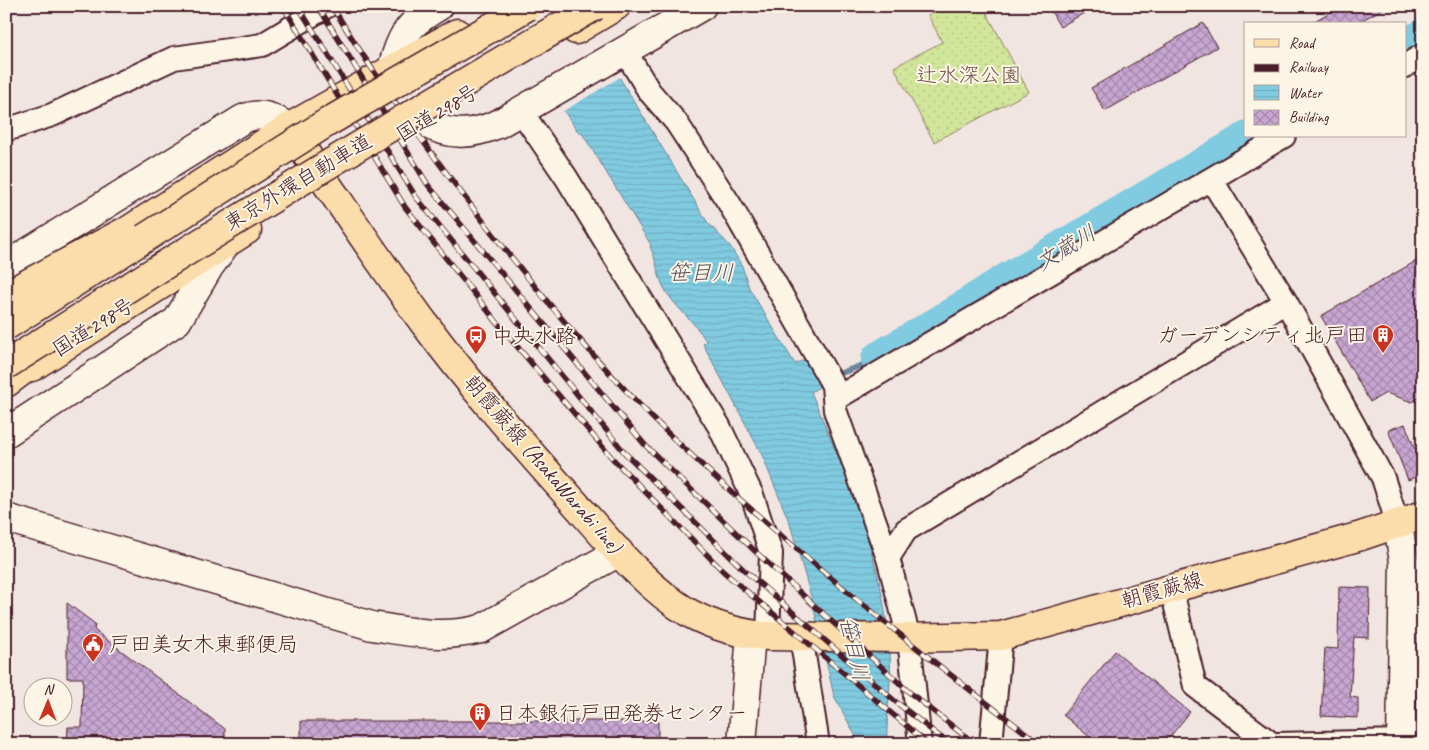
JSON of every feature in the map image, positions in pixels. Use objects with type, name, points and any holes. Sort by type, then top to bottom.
[{"type":"main road","name":"東京外環自動車道","points":[[6,326],[328,122],[528,6]]},
{"type":"main road","name":"東京外環自動車道","points":[[6,365],[175,257],[437,98],[601,11]]},
{"type":"main road","name":"国道298号","points":[[6,383],[325,180],[601,11]]},
{"type":"main road","points":[[6,309],[288,128],[494,12]]},
{"type":"main road","points":[[6,295],[328,122]]},
{"type":"main road","name":"朝霞蕨線 (AsakaWarabi line)","points":[[288,128],[424,324],[499,418],[619,552],[655,587],[689,612],[722,627],[759,636],[903,638]]},
{"type":"main road","points":[[6,383],[175,257]]},
{"type":"main road","name":"朝霞蕨線","points":[[903,638],[1000,636],[1398,525],[1423,514]]},
{"type":"street","points":[[6,130],[52,115],[174,58],[262,44],[327,6]]},
{"type":"street","points":[[392,68],[401,37],[417,19],[439,6]]},
{"type":"street","points":[[422,122],[440,131],[460,133],[481,132],[528,107],[702,6]]},
{"type":"street","points":[[621,53],[649,91],[676,122],[729,203],[833,385],[835,410],[888,558],[920,744]]},
{"type":"street","points":[[1406,65],[1423,55]]},
{"type":"street","points":[[528,107],[566,177],[719,426],[752,495],[771,553],[742,744]]},
{"type":"street","points":[[6,266],[243,119],[254,115],[268,116],[277,119],[288,128]]},
{"type":"street","points":[[834,399],[1281,138]]},
{"type":"street","points":[[1211,179],[1286,302],[1383,478],[1398,525],[1404,562],[1413,661],[1401,742],[1278,744]]},
{"type":"street","points":[[6,433],[178,320],[209,267],[227,242]]},
{"type":"street","points":[[888,558],[906,530],[1286,302]]},
{"type":"street","points":[[6,518],[372,626],[425,634],[458,635],[481,629],[619,552]]},
{"type":"street","points":[[1171,587],[1195,686],[1272,744]]},
{"type":"street","points":[[809,636],[818,744]]},
{"type":"street","points":[[992,744],[1000,636]]},
{"type":"green space","name":"辻水深公園","points":[[945,6],[983,6],[1029,92],[934,142],[894,67],[942,42],[928,15]]},
{"type":"water","name":"笹目川","points":[[491,6],[576,6],[708,223],[730,246],[742,266],[749,288],[795,364],[810,357],[824,384],[811,392],[850,487],[872,552],[880,586],[890,653],[887,744],[860,744],[834,696],[812,600],[790,524],[762,455],[703,344],[706,341],[662,284],[650,247],[651,245],[582,133],[579,133]]},
{"type":"pier","points":[[489,6],[579,6],[622,76],[562,112]]},
{"type":"building","points":[[1048,6],[1096,6],[1060,27]]},
{"type":"building","points":[[1341,6],[1388,6],[1359,22],[1313,22]]},
{"type":"building","points":[[1203,23],[1217,47],[1105,111],[1091,88]]},
{"type":"building","name":"ガーデンシティ北戸田","points":[[1423,257],[1423,396],[1412,402],[1386,393],[1370,402],[1321,316]]},
{"type":"building","points":[[1405,424],[1415,449],[1423,446],[1423,474],[1408,480],[1388,430]]},
{"type":"building","points":[[1339,587],[1370,588],[1369,638],[1354,637],[1350,697],[1358,698],[1358,718],[1321,716],[1325,648],[1338,649]]},
{"type":"building","points":[[67,603],[95,624],[94,630],[225,729],[225,744],[67,744],[68,728],[82,727],[83,678],[67,678]]},
{"type":"building","points":[[1115,651],[1190,712],[1164,744],[1098,744],[1063,715]]},
{"type":"building","name":"日本銀行戸田発券センター","points":[[301,721],[658,721],[658,744],[301,744]]},
{"type":"waterway","name":"文蔵川","points":[[1406,46],[1423,37]]},
{"type":"waterway","name":"文蔵川","points":[[879,359],[1005,282],[1250,138]]},
{"type":"waterway","points":[[833,376],[879,359]]},
{"type":"railway","points":[[283,6],[405,207],[504,331],[613,459],[725,573],[928,744]]},
{"type":"railway","points":[[298,6],[416,197],[625,453],[744,570],[896,702],[949,744]]},
{"type":"railway","points":[[318,6],[428,185],[645,445],[758,554],[909,692],[975,744]]},
{"type":"railway","points":[[332,6],[388,92],[469,203],[554,310],[599,362],[671,436],[805,556],[898,633],[1040,744]]},
{"type":"place","name":"ガーデンシティ北戸田","points":[[1383,354]]},
{"type":"place","name":"中央水路","points":[[476,355]]},
{"type":"place","name":"戸田美女木東郵便局","points":[[93,663]]},
{"type":"place","name":"日本銀行戸田発券センター","points":[[480,732]]}]
